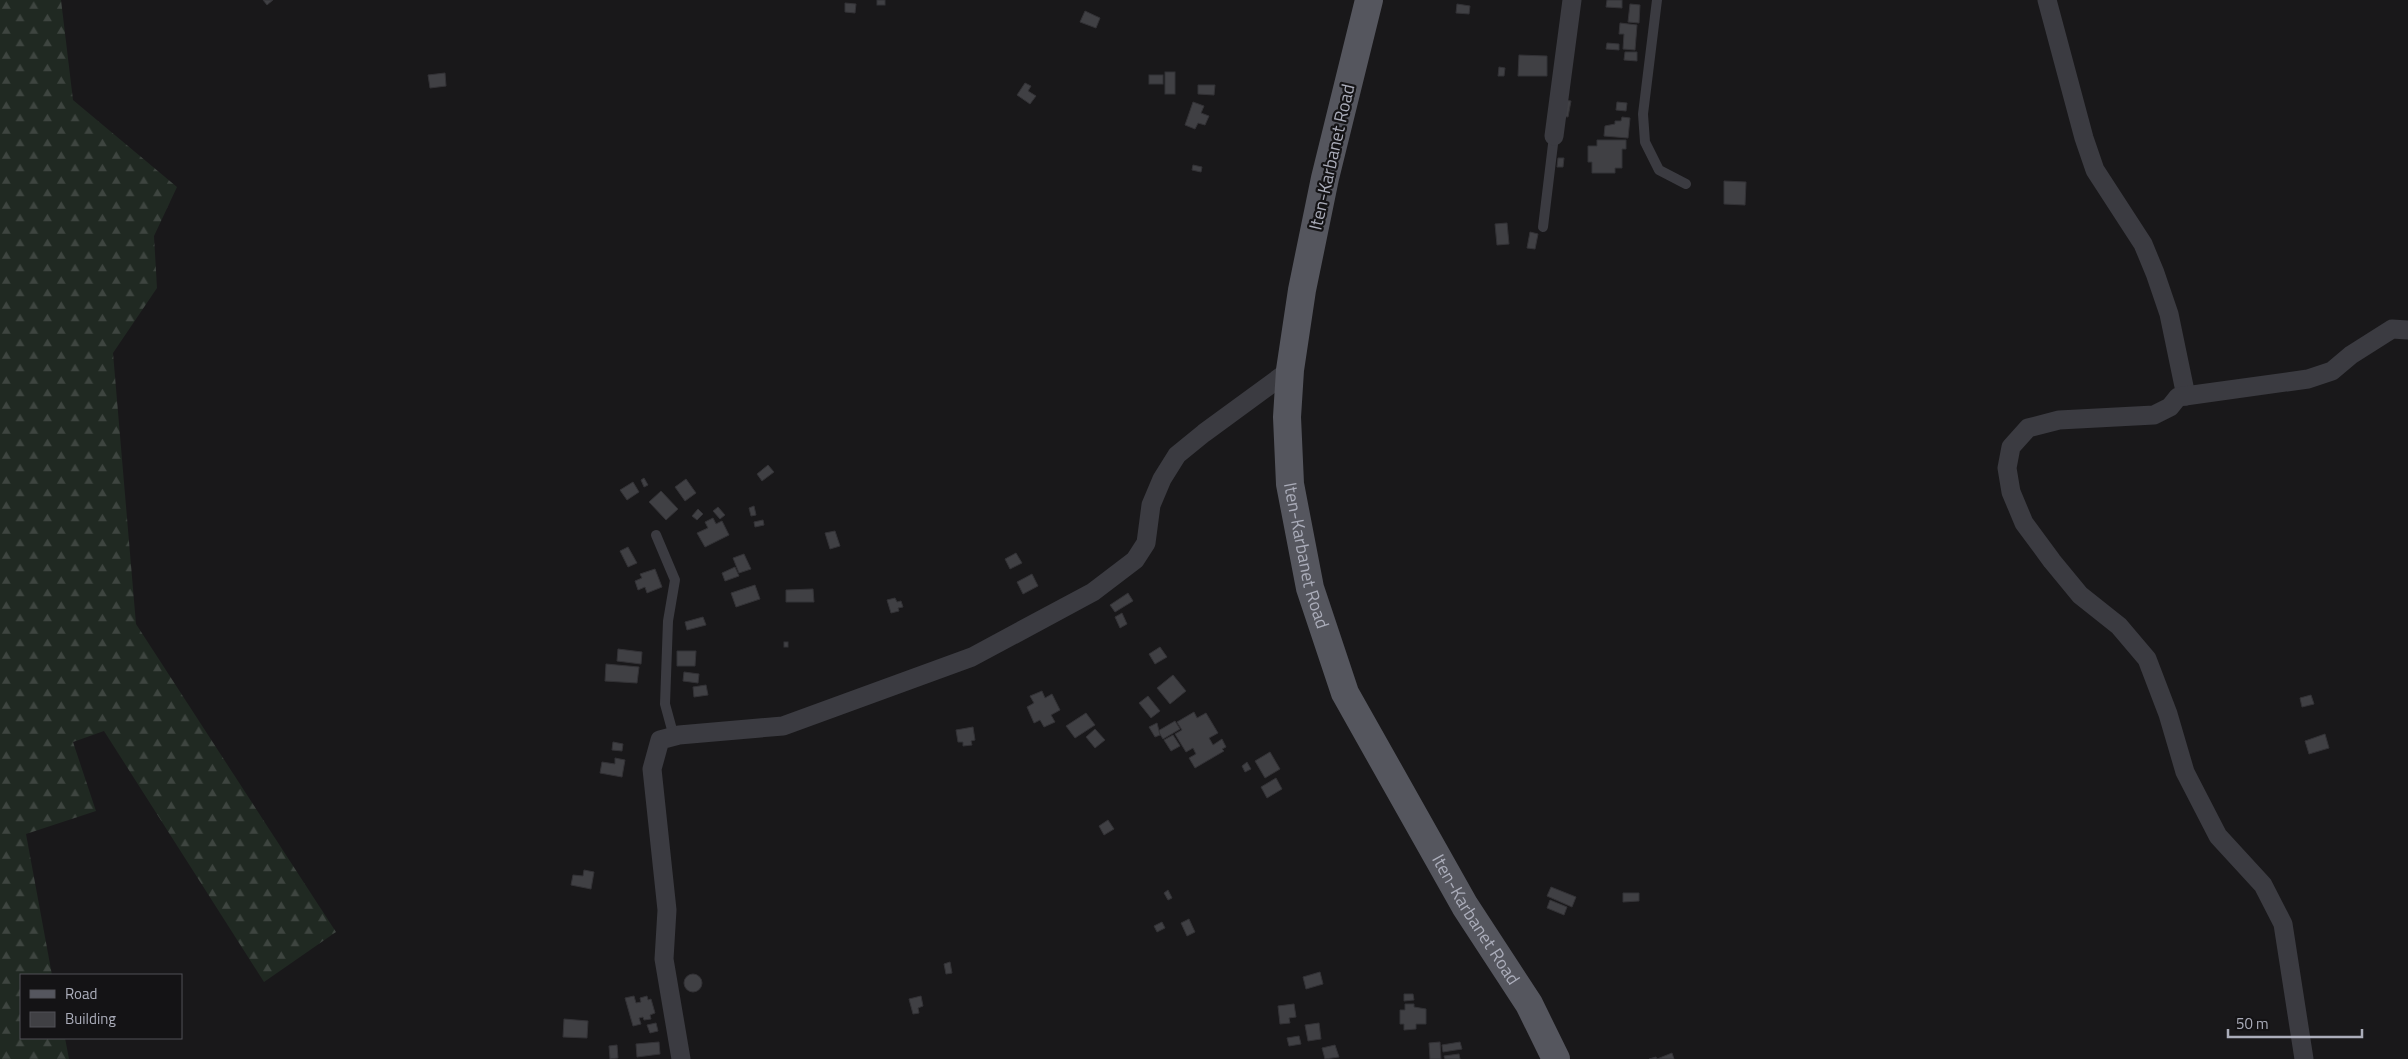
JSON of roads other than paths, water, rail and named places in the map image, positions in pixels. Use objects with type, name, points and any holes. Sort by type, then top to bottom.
[{"type":"main road","name":"Iten-Karbanet Road","points":[[1369,0],[1325,178],[1302,290],[1290,370],[1288,417],[1290,484],[1310,588],[1345,693],[1465,906],[1529,1004],[1556,1059]]},
{"type":"street","points":[[1554,136],[1572,0]]},
{"type":"street","points":[[2048,0],[2084,138],[2095,170],[2143,244],[2156,273],[2170,314],[2186,396]]},
{"type":"street","points":[[2304,1059],[2283,924],[2263,885],[2218,836],[2197,796],[2185,772],[2168,714],[2147,659],[2119,626],[2080,595],[2052,561],[2024,522],[2010,492],[2007,468],[2011,447],[2028,428],[2059,420],[2154,415],[2170,406],[2178,397],[2308,379],[2332,371],[2350,354],[2392,329],[2408,330]]},
{"type":"street","points":[[681,1059],[664,959],[668,910],[652,769],[660,740],[674,736],[783,726],[972,657],[1093,592],[1135,560],[1146,543],[1151,505],[1162,479],[1178,455],[1204,433],[1290,370]]},
{"type":"lane","points":[[1657,0],[1643,114],[1645,142],[1659,170],[1686,184]]},
{"type":"lane","points":[[1543,227],[1554,136]]},
{"type":"lane","points":[[656,535],[675,580],[668,621],[665,704],[674,736]]}]
